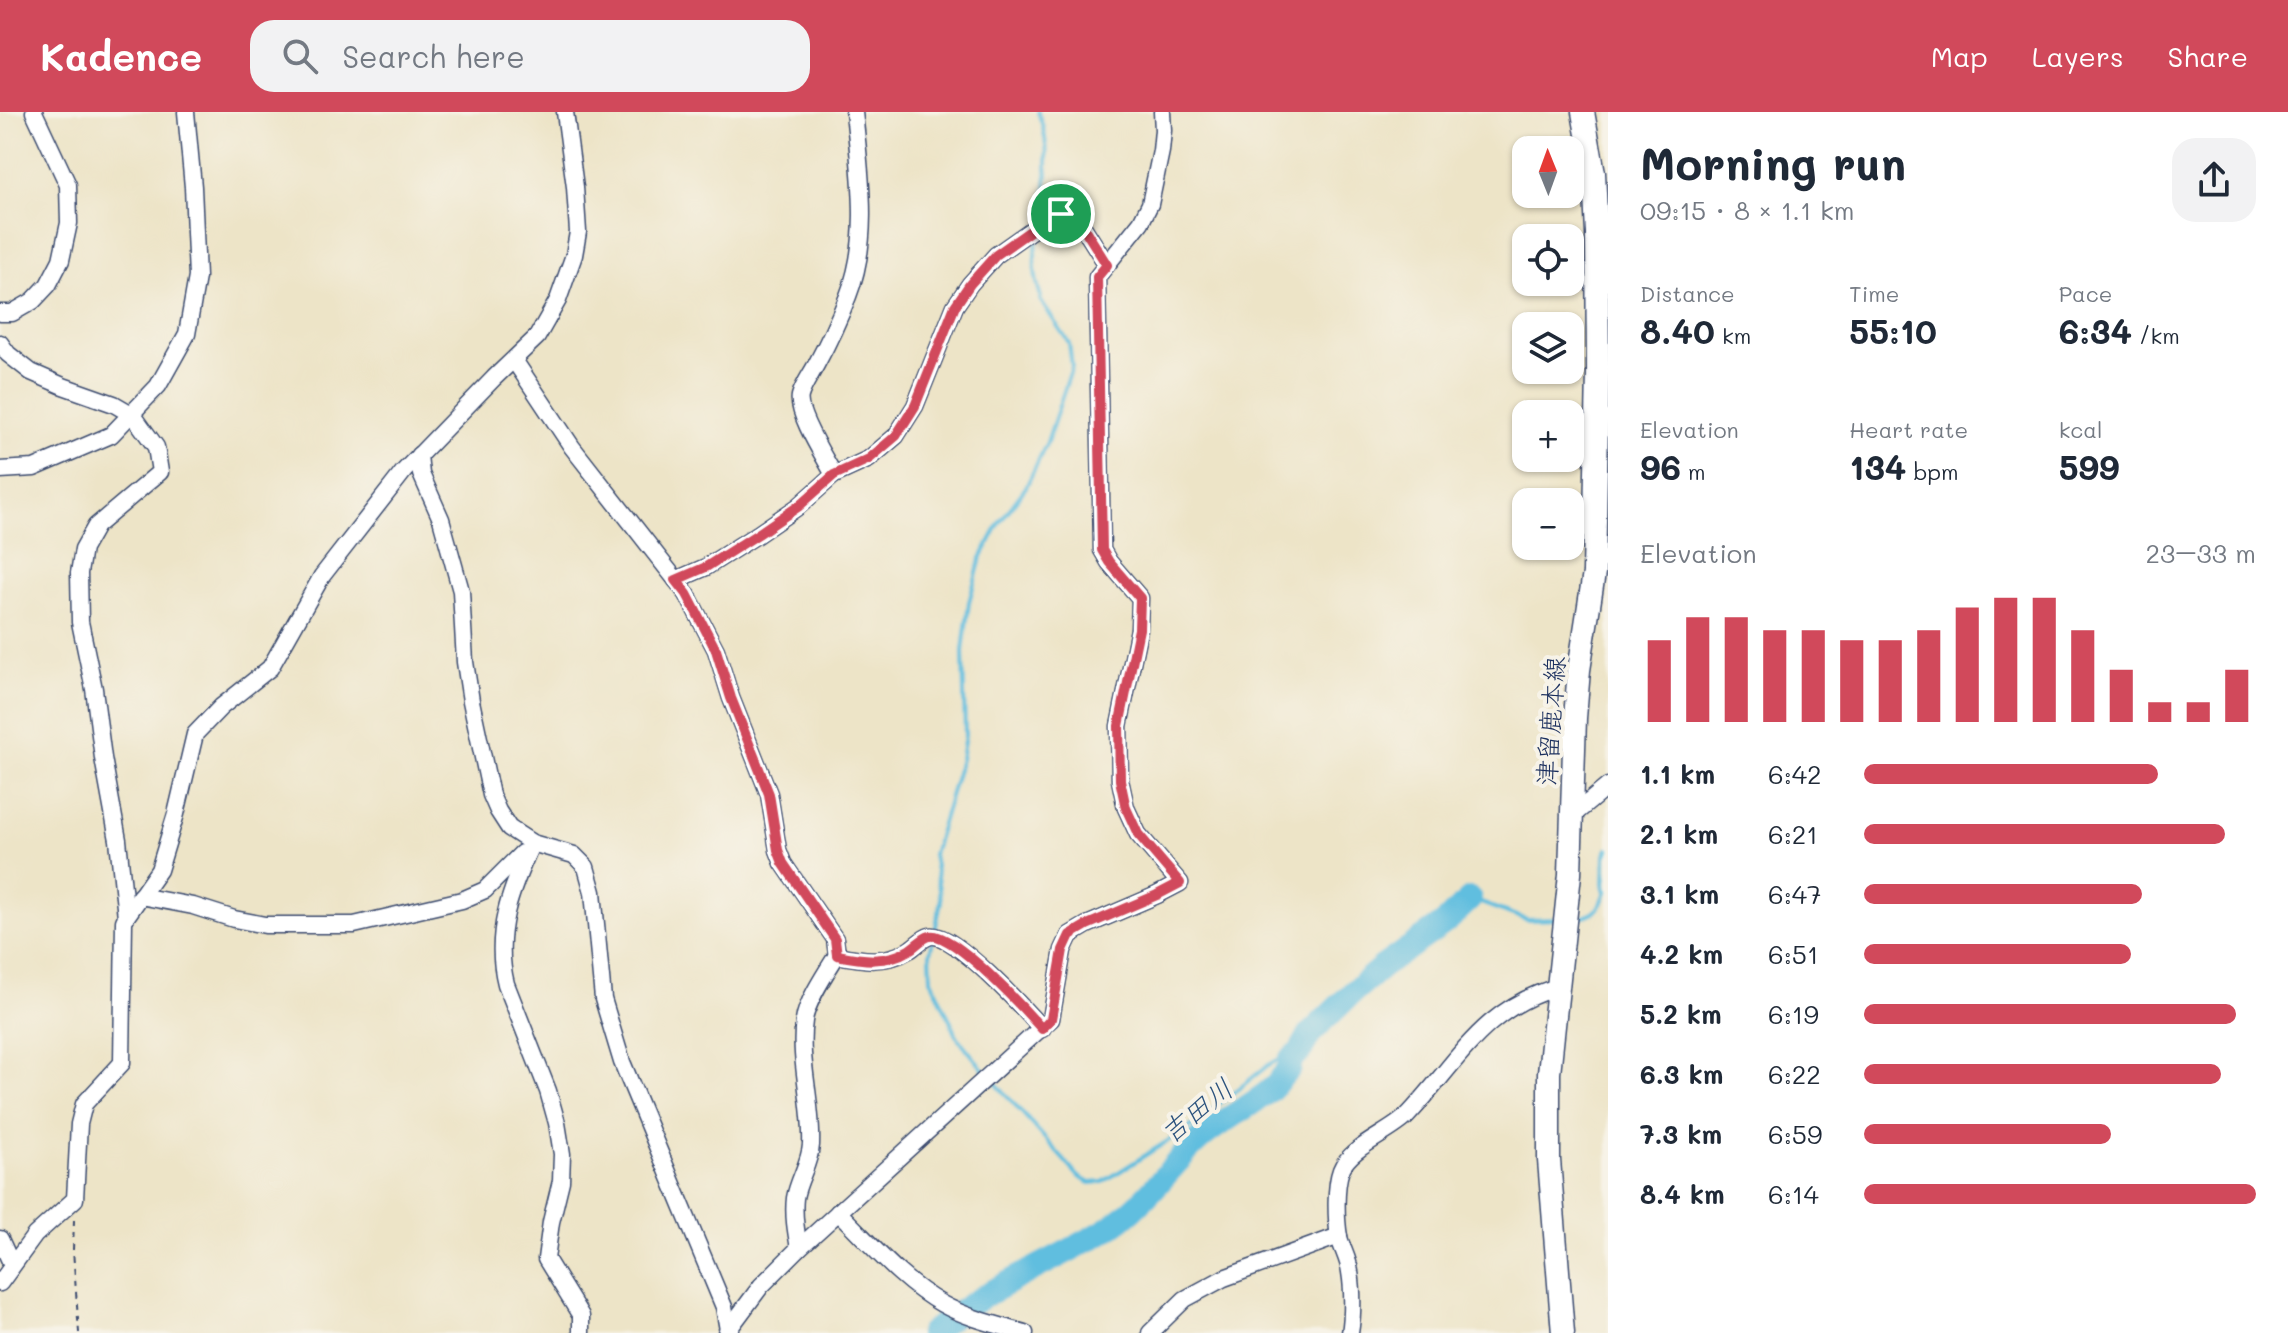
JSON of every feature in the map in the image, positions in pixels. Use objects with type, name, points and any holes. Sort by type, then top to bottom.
[{"type":"main road","name":"津留鹿本線","points":[[1563,1333],[1549,1160],[1549,1073],[1570,874],[1576,706],[1594,573],[1598,371],[1594,173],[1583,112]]},
{"type":"street","points":[[0,313],[12,313],[33,301],[48,285],[61,260],[69,223],[68,185],[34,112]]},
{"type":"street","points":[[0,470],[34,468],[111,435],[158,386],[187,334],[197,277],[186,112]]},
{"type":"street","points":[[0,1283],[35,1235],[75,1199],[79,1124],[84,1104],[122,1063],[124,921],[159,870],[195,734],[221,707],[270,668],[322,576],[404,471],[537,337],[558,300],[574,255],[578,232],[565,112]]},
{"type":"street","points":[[834,475],[814,438],[799,398],[850,292],[861,248],[861,188],[854,112]]},
{"type":"street","points":[[727,1332],[761,1286],[799,1248],[1051,1019],[1063,950],[1070,935],[1180,883],[1138,834],[1126,808],[1120,780],[1119,726],[1139,629],[1140,598],[1102,550],[1097,277],[1141,222],[1150,204],[1161,151],[1162,112]]},
{"type":"street","points":[[676,580],[706,567],[758,534],[799,506],[834,475],[869,459],[896,436],[915,406],[955,306],[996,255],[1040,224],[1061,214],[1075,214],[1107,265]]},
{"type":"street","points":[[0,343],[8,354],[31,372],[114,404],[131,414],[156,447],[160,472],[96,526],[83,549],[79,573],[80,622],[118,840],[126,917]]},
{"type":"street","points":[[514,360],[572,447],[687,594],[716,650],[731,698],[769,794],[783,863],[835,939],[837,955],[822,978],[804,1019],[803,1051],[810,1101],[811,1148],[795,1198],[794,1221],[799,1248]]},
{"type":"street","points":[[419,455],[421,474],[441,519],[461,591],[467,675],[491,795],[509,828],[532,843],[574,855],[586,867],[593,892],[603,999],[618,1049],[724,1307],[727,1332]]},
{"type":"street","points":[[1572,816],[1608,786]]},
{"type":"street","points":[[140,896],[265,925],[354,925],[462,900],[485,890],[532,843]]},
{"type":"street","points":[[532,843],[516,877],[501,931],[501,967],[557,1123],[562,1154],[561,1181],[546,1259],[581,1316],[581,1333]]},
{"type":"street","points":[[837,955],[865,961],[886,959],[908,951],[928,936],[940,936],[1005,989],[1042,1029]]},
{"type":"street","points":[[1350,1333],[1350,1270],[1339,1236],[1337,1191],[1342,1168],[1353,1155],[1405,1118],[1487,1024],[1536,993],[1558,987]]},
{"type":"street","points":[[838,1212],[907,1279],[943,1305],[1025,1333]]},
{"type":"street","points":[[1150,1333],[1185,1299],[1224,1278],[1339,1236]]},
{"type":"street","points":[[0,1239],[12,1265]]},
{"type":"path","points":[[75,1199],[73,1250],[79,1333]]},
{"type":"waterway","points":[[1038,112],[1045,137],[1047,163],[1042,216]]},
{"type":"waterway","points":[[935,931],[941,901],[933,854],[965,735],[963,651],[969,602],[981,558],[1000,522],[1026,487],[1047,442],[1072,367],[1069,343],[1040,300],[1035,265],[1039,232]]},
{"type":"waterway","points":[[1572,919],[1591,914],[1602,903],[1606,890],[1605,856],[1608,849]]},
{"type":"waterway","points":[[1470,899],[1527,920],[1559,919]]},
{"type":"waterway","name":"吉田川","points":[[931,1333],[994,1290],[1106,1230],[1132,1211],[1199,1140],[1272,1088],[1290,1068],[1290,1060],[1300,1052],[1310,1034],[1354,991],[1382,967],[1446,922],[1470,899]]},
{"type":"waterway","points":[[933,939],[931,979],[955,1034],[987,1074]]},
{"type":"waterway","points":[[993,1080],[1079,1177],[1090,1183],[1103,1182],[1193,1125],[1267,1066],[1281,1058],[1290,1060]]},
{"type":"route","points":[[1061,214],[1075,214],[1107,265],[1097,277],[1102,550],[1140,598],[1139,629],[1119,726],[1120,780],[1126,808],[1138,834],[1180,883],[1070,935],[1063,950],[1051,1019],[1042,1029],[1005,989],[940,936],[928,936],[908,951],[886,959],[865,961],[837,955],[835,939],[783,863],[769,794],[731,698],[716,650],[687,594],[676,580],[706,567],[758,534],[799,506],[834,475],[869,459],[896,436],[915,406],[955,306],[970,284],[996,255],[1040,224],[1061,214]]}]
